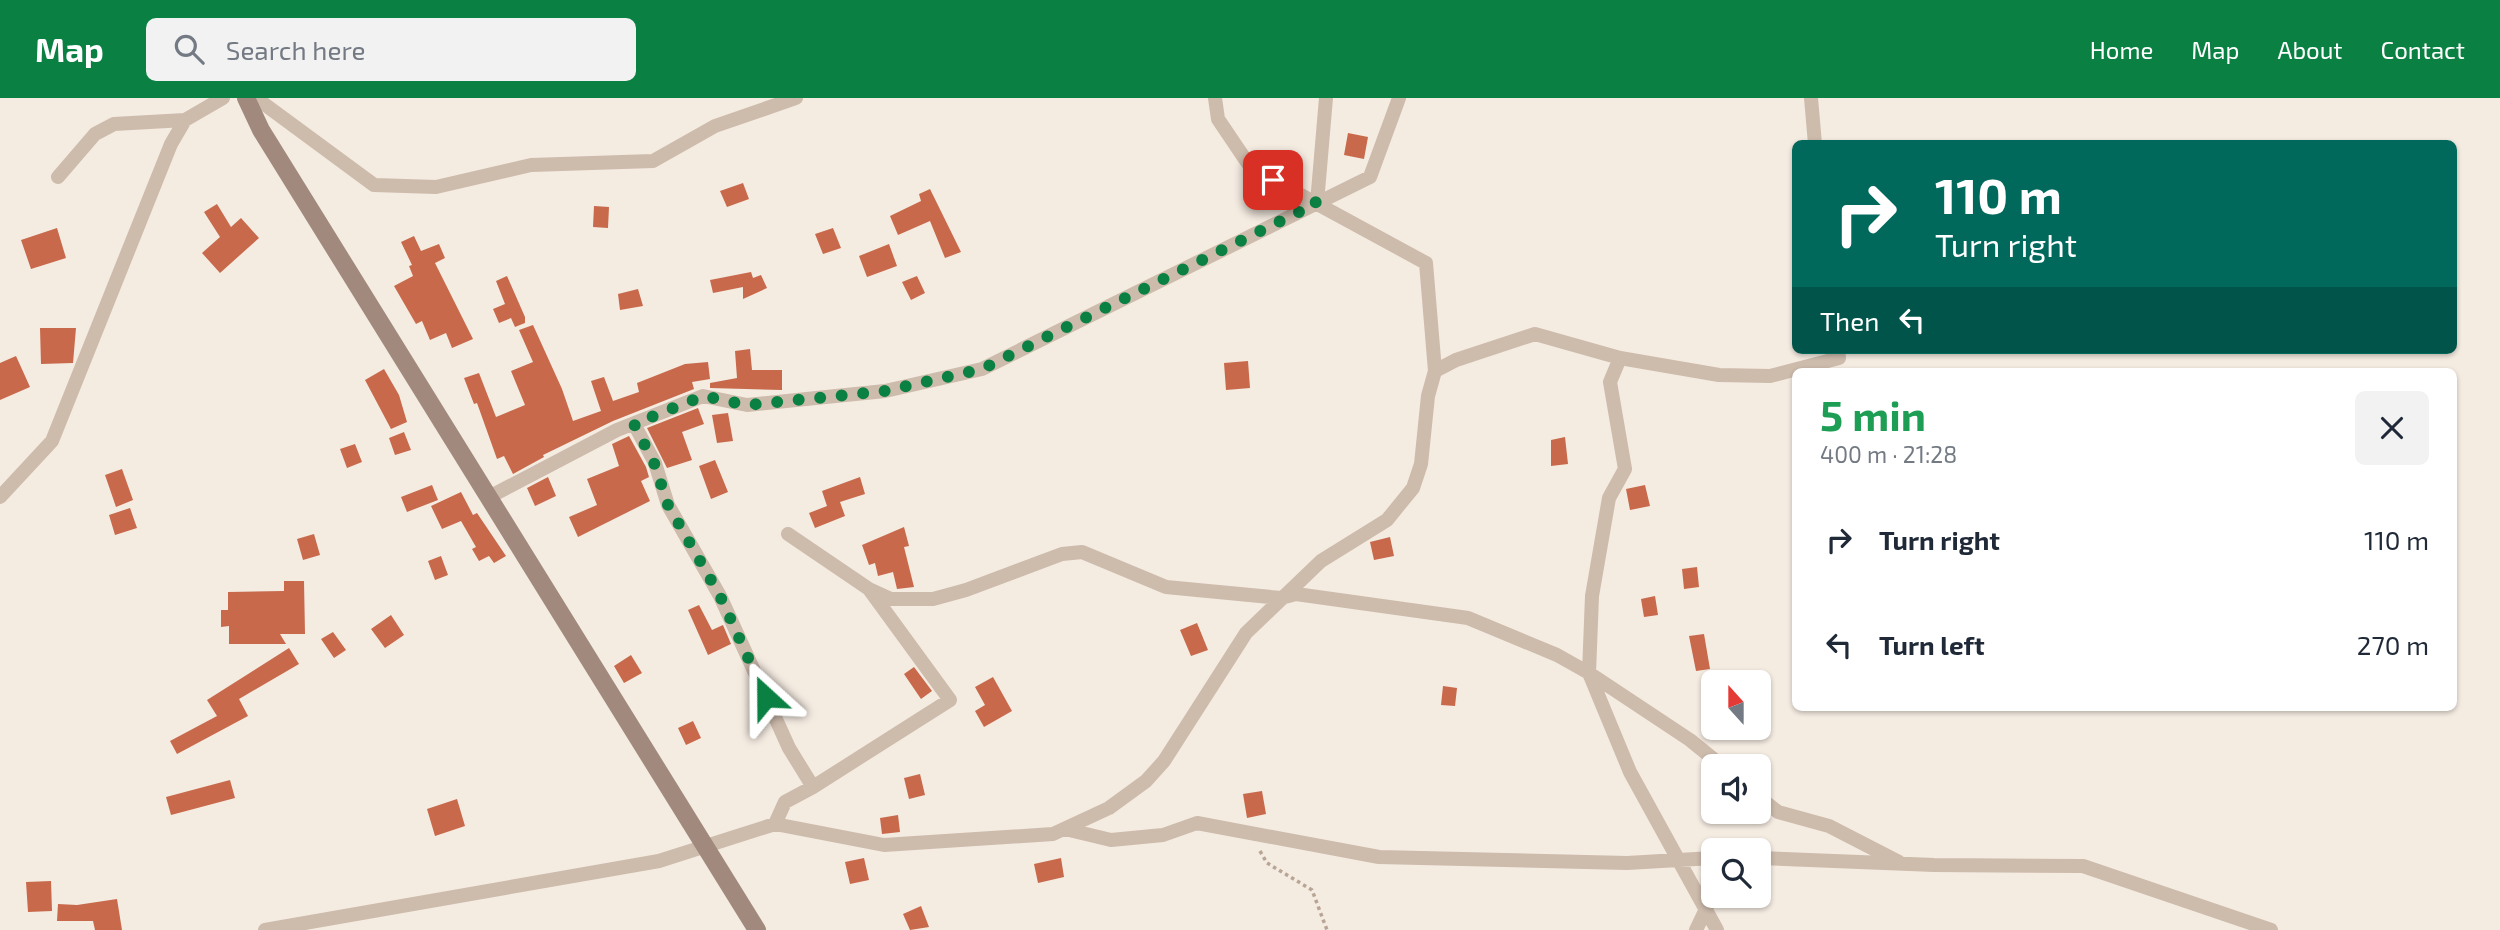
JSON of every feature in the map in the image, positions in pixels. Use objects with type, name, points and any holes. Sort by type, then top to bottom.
[{"type":"main road","points":[[246,98],[261,130],[757,930]]},
{"type":"street","points":[[58,177],[95,134],[114,124],[185,120],[223,98]]},
{"type":"street","points":[[256,98],[374,185],[436,187],[531,165],[653,161],[715,126],[796,98]]},
{"type":"street","points":[[265,930],[659,861],[775,824],[884,845],[1053,834],[1110,808],[1146,781],[1164,761],[1246,633],[1321,561],[1387,520],[1413,488],[1421,464],[1435,371],[1426,263],[1251,168],[1218,119],[1215,98]]},
{"type":"street","points":[[1317,203],[1326,98]]},
{"type":"street","points":[[489,497],[634,424],[703,396],[747,405],[885,391],[982,369],[1370,177],[1399,98]]},
{"type":"street","points":[[1811,98],[1815,140]]},
{"type":"street","points":[[0,497],[52,442],[171,144],[185,120]]},
{"type":"street","points":[[1435,371],[1457,360],[1535,334],[1620,358],[1719,375],[1770,376],[1792,370]]},
{"type":"street","points":[[1801,368],[1839,358],[1838,354]]},
{"type":"street","points":[[1620,358],[1610,382],[1625,469],[1609,498],[1592,596],[1589,673],[1630,772],[1701,896]]},
{"type":"street","points":[[634,424],[654,463],[668,505],[720,596],[789,748],[813,787]]},
{"type":"street","points":[[788,534],[869,589],[891,599],[933,599],[966,590],[1062,554],[1082,552],[1166,587],[1281,598],[1296,594],[1468,618],[1557,655],[1589,673],[1707,754]]},
{"type":"street","points":[[775,824],[785,802],[950,700],[869,589]]},
{"type":"street","points":[[1771,806],[1778,812],[1829,826],[1903,864]]},
{"type":"street","points":[[1065,829],[1111,840],[1163,835],[1197,823],[1379,857],[1627,863],[1701,858]]},
{"type":"street","points":[[1771,858],[1903,864],[2083,866],[2271,930]]},
{"type":"street","points":[[1696,930],[1707,908]]},
{"type":"street","points":[[1707,908],[1717,930]]},
{"type":"path","points":[[1251,833],[1266,863],[1312,890],[1327,930]]},
{"type":"building","points":[[1348,133],[1368,137],[1364,159],[1344,155]]},
{"type":"building","points":[[743,183],[749,199],[727,207],[720,191]]},
{"type":"building","points":[[930,189],[961,252],[945,258],[930,221],[898,235],[890,216],[921,201],[919,194]]},
{"type":"building","points":[[217,204],[231,227],[241,218],[259,238],[220,273],[202,253],[220,237],[204,212]]},
{"type":"building","points":[[594,206],[609,207],[608,228],[593,227]]},
{"type":"building","points":[[57,228],[66,258],[31,269],[21,240]]},
{"type":"building","points":[[833,228],[841,248],[823,254],[815,234]]},
{"type":"building","points":[[414,236],[421,251],[439,244],[445,258],[435,263],[473,339],[452,348],[446,333],[430,340],[422,321],[416,324],[394,286],[413,276],[409,266],[412,265],[401,242]]},
{"type":"building","points":[[889,244],[897,266],[867,277],[859,256]]},
{"type":"building","points":[[751,272],[753,278],[761,275],[767,288],[743,299],[743,287],[713,293],[710,280]]},
{"type":"building","points":[[507,276],[525,317],[525,323],[515,327],[511,318],[499,323],[493,309],[505,304],[496,281]]},
{"type":"building","points":[[917,276],[925,293],[911,300],[902,282]]},
{"type":"building","points":[[638,289],[643,306],[620,310],[618,294]]},
{"type":"building","points":[[533,325],[562,389],[573,421],[601,411],[591,381],[604,377],[613,401],[639,392],[637,383],[685,364],[708,362],[710,379],[692,382],[694,389],[613,421],[543,455],[544,457],[513,474],[504,456],[497,459],[477,403],[474,404],[464,378],[479,373],[496,417],[525,405],[511,371],[533,362],[519,330]]},
{"type":"building","points":[[40,328],[76,328],[73,363],[41,364]]},
{"type":"building","points":[[750,349],[752,370],[782,370],[782,390],[710,388],[710,383],[737,378],[735,351]]},
{"type":"building","points":[[16,356],[30,387],[0,400],[0,363]]},
{"type":"building","points":[[1248,361],[1250,388],[1226,390],[1224,363]]},
{"type":"building","points":[[384,369],[399,395],[407,422],[391,429],[365,380]]},
{"type":"building","points":[[698,408],[704,424],[682,432],[692,460],[667,468],[647,428]]},
{"type":"building","points":[[728,413],[733,441],[717,443],[712,415]]},
{"type":"building","points":[[404,432],[411,450],[395,455],[389,438]]},
{"type":"building","points":[[629,436],[646,467],[649,477],[641,481],[650,501],[578,537],[569,517],[597,505],[587,479],[619,466],[612,444]]},
{"type":"building","points":[[1565,437],[1568,464],[1551,466],[1551,440]]},
{"type":"building","points":[[355,444],[362,462],[347,468],[340,449]]},
{"type":"building","points":[[715,460],[728,492],[711,499],[699,466]]},
{"type":"building","points":[[122,469],[133,500],[116,507],[105,475]]},
{"type":"building","points":[[548,477],[556,496],[535,506],[527,488]]},
{"type":"building","points":[[860,477],[865,494],[840,502],[845,516],[815,528],[809,513],[827,506],[822,491]]},
{"type":"building","points":[[432,485],[438,500],[407,512],[401,497]]},
{"type":"building","points":[[1645,485],[1650,506],[1630,510],[1626,489]]},
{"type":"building","points":[[461,492],[473,515],[477,513],[506,556],[494,563],[489,556],[479,561],[472,549],[476,547],[461,521],[442,529],[431,506]]},
{"type":"building","points":[[130,508],[137,528],[115,535],[109,515]]},
{"type":"building","points":[[904,527],[909,546],[904,547],[914,587],[897,589],[893,572],[878,576],[875,563],[869,565],[862,545]]},
{"type":"building","points":[[314,534],[320,555],[303,560],[297,539]]},
{"type":"building","points":[[1390,537],[1394,556],[1374,560],[1370,542]]},
{"type":"building","points":[[441,556],[448,575],[435,580],[428,561]]},
{"type":"building","points":[[1697,567],[1699,587],[1684,589],[1682,569]]},
{"type":"building","points":[[284,581],[304,581],[305,634],[280,634],[286,644],[229,644],[229,626],[221,627],[221,610],[228,610],[228,592],[284,591]]},
{"type":"building","points":[[1655,596],[1658,615],[1644,617],[1641,599]]},
{"type":"building","points":[[699,605],[712,630],[723,625],[731,644],[708,655],[688,610]]},
{"type":"building","points":[[391,615],[404,635],[385,648],[371,629]]},
{"type":"building","points":[[1197,623],[1208,650],[1191,656],[1180,630]]},
{"type":"building","points":[[333,632],[346,650],[334,658],[321,639]]},
{"type":"building","points":[[1704,634],[1710,669],[1696,671],[1689,636]]},
{"type":"building","points":[[289,648],[299,664],[239,699],[248,716],[177,754],[170,741],[217,716],[207,700]]},
{"type":"building","points":[[631,655],[642,673],[624,683],[614,666]]},
{"type":"building","points":[[914,667],[932,691],[921,699],[904,674]]},
{"type":"building","points":[[993,677],[1012,711],[984,727],[975,711],[985,705],[975,687]]},
{"type":"building","points":[[1443,686],[1457,688],[1455,706],[1441,705]]},
{"type":"building","points":[[693,721],[701,738],[686,745],[678,728]]},
{"type":"building","points":[[920,774],[925,795],[909,799],[904,778]]},
{"type":"building","points":[[230,780],[235,798],[171,815],[166,797]]},
{"type":"building","points":[[1262,791],[1266,814],[1247,818],[1243,794]]},
{"type":"building","points":[[457,799],[465,826],[435,836],[427,809]]},
{"type":"building","points":[[898,815],[900,832],[882,834],[880,818]]},
{"type":"building","points":[[864,858],[869,880],[850,884],[845,862]]},
{"type":"building","points":[[1061,858],[1064,877],[1038,883],[1034,864]]},
{"type":"building","points":[[51,881],[52,911],[28,912],[26,882]]},
{"type":"building","points":[[117,899],[122,930],[95,930],[93,921],[57,921],[58,904],[77,905]]},
{"type":"building","points":[[921,906],[929,927],[910,930],[903,914]]},
{"type":"route","points":[[766,697],[720,596],[668,505],[654,463],[634,424],[703,396],[747,405],[885,391],[982,369],[1317,203],[1273,180]]}]
